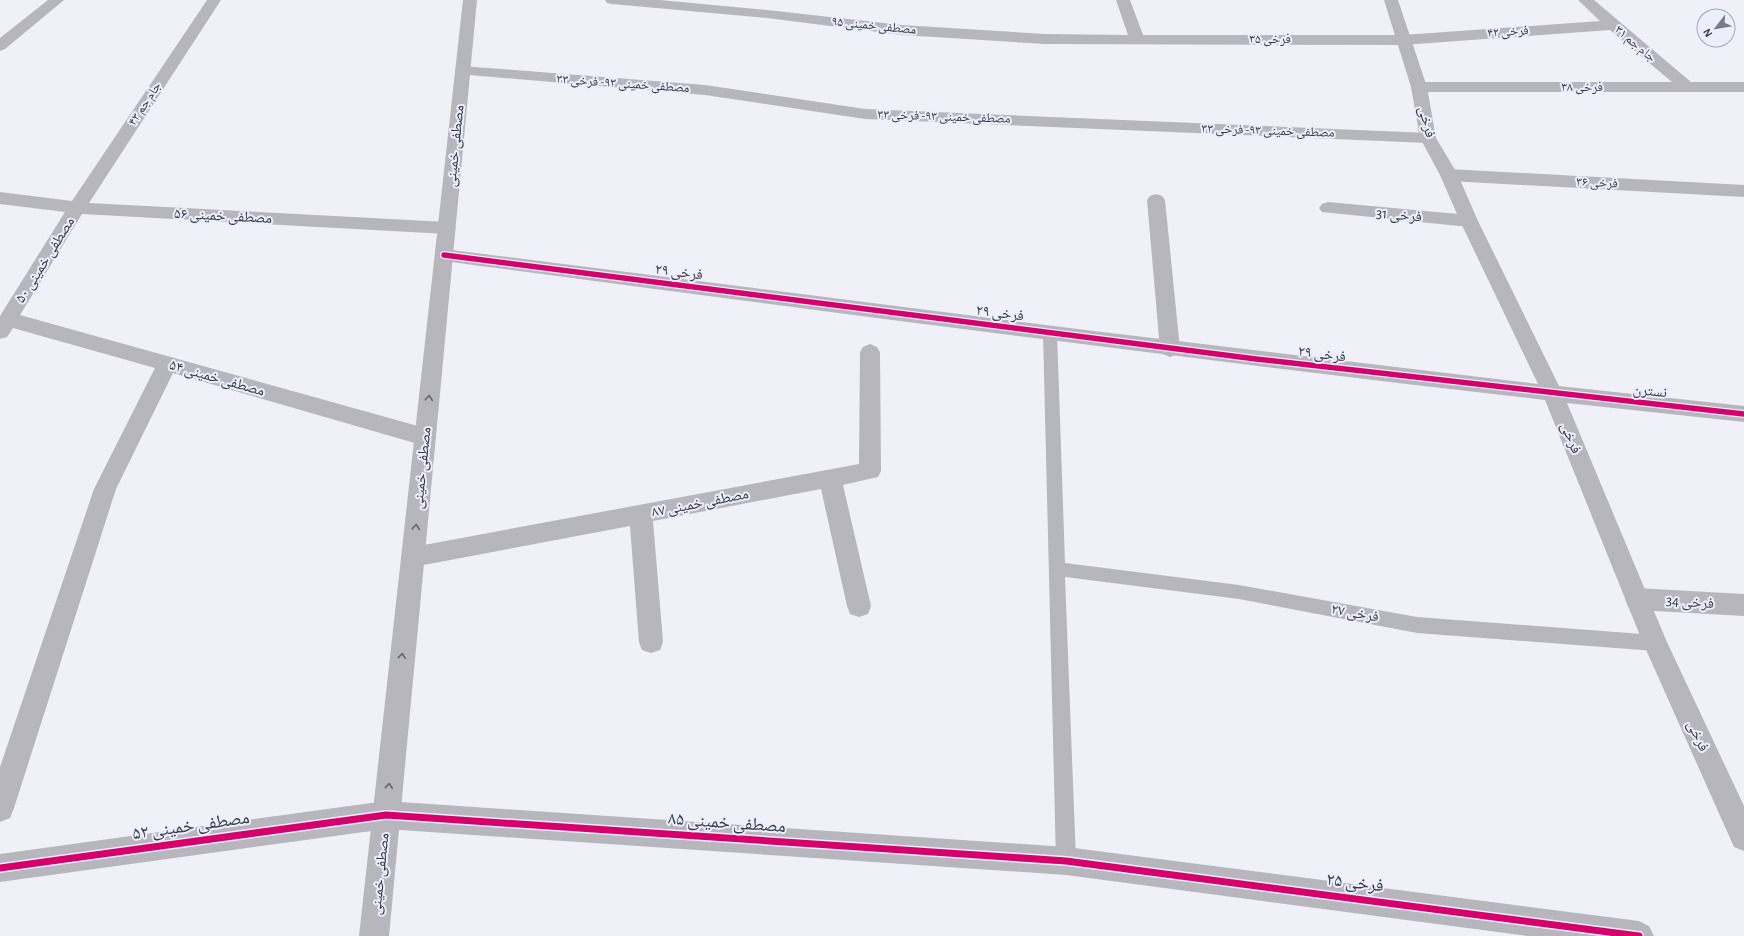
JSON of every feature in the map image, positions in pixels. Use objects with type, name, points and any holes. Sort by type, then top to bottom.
[{"type":"main road","name":"مصطفی خمینی","points":[[374,936],[470,0]]},
{"type":"street","points":[[0,46],[57,0]]},
{"type":"street","name":"جام جم ۴۳","points":[[77,208],[214,0]]},
{"type":"street","name":"مصطفی خمینی ۹۵","points":[[612,0],[767,14],[902,30],[1045,39],[1137,38]]},
{"type":"street","points":[[1123,0],[1137,38]]},
{"type":"street","name":"فرخی","points":[[1391,0],[1419,87],[1428,138],[1449,175],[1469,221],[1553,394],[1655,643],[1744,836]]},
{"type":"street","name":"جام جم ۳۱","points":[[1586,0],[1612,25],[1686,87]]},
{"type":"street","name":"فرخی ۴۲","points":[[1403,40],[1612,25]]},
{"type":"street","name":"فرخی ۳۵","points":[[1137,38],[1403,40]]},
{"type":"street","name":"مصطفی خمینی ۹۳- فرخی ۳۳","points":[[463,71],[705,90],[865,114],[1428,138]]},
{"type":"street","name":"فرخی ۳۸","points":[[1419,87],[1744,87]]},
{"type":"street","name":"فرخی ۳۶","points":[[1449,175],[1744,191]]},
{"type":"street","name":"مصطفی خمینی ۵۶","points":[[0,198],[77,208],[447,228]]},
{"type":"street","points":[[1156,200],[1170,349]]},
{"type":"street","name":"مصطفی خمینی ۵۰","points":[[4,325],[77,208]]},
{"type":"street","name":"فرخی 31","points":[[1328,208],[1469,221]]},
{"type":"street","name":"فرخی ۲۹","points":[[444,255],[1170,349],[1553,394]]},
{"type":"street","name":"مصطفی خمینی ۵۴","points":[[4,325],[167,364],[425,437]]},
{"type":"street","name":"مصطفی خمینی ۸۷","points":[[413,557],[870,471],[870,352]]},
{"type":"street","points":[[0,808],[105,489],[167,364]]},
{"type":"street","name":"نسترن","points":[[1553,394],[1744,414]]},
{"type":"street","points":[[830,478],[859,606]]},
{"type":"street","points":[[641,514],[651,642]]},
{"type":"street","name":"فرخی 34","points":[[1637,599],[1744,605]]},
{"type":"street","name":"مصطفی خمینی ۸۵","points":[[386,815],[1066,861]]},
{"type":"street","name":"مصطفی خمینی ۵۲","points":[[0,868],[386,815]]},
{"type":"street","name":"فرخی ۲۵","points":[[1066,861],[1640,936]]},
{"type":"lane","points":[[1050,333],[1066,861]]},
{"type":"lane","name":"فرخی ۲۷","points":[[1057,569],[1239,592],[1416,625],[1655,643]]},
{"type":"cycle path","points":[[444,255],[1256,359],[1581,397],[1744,414]]},
{"type":"cycle path","points":[[0,868],[386,815],[1066,861],[1639,936]]}]
